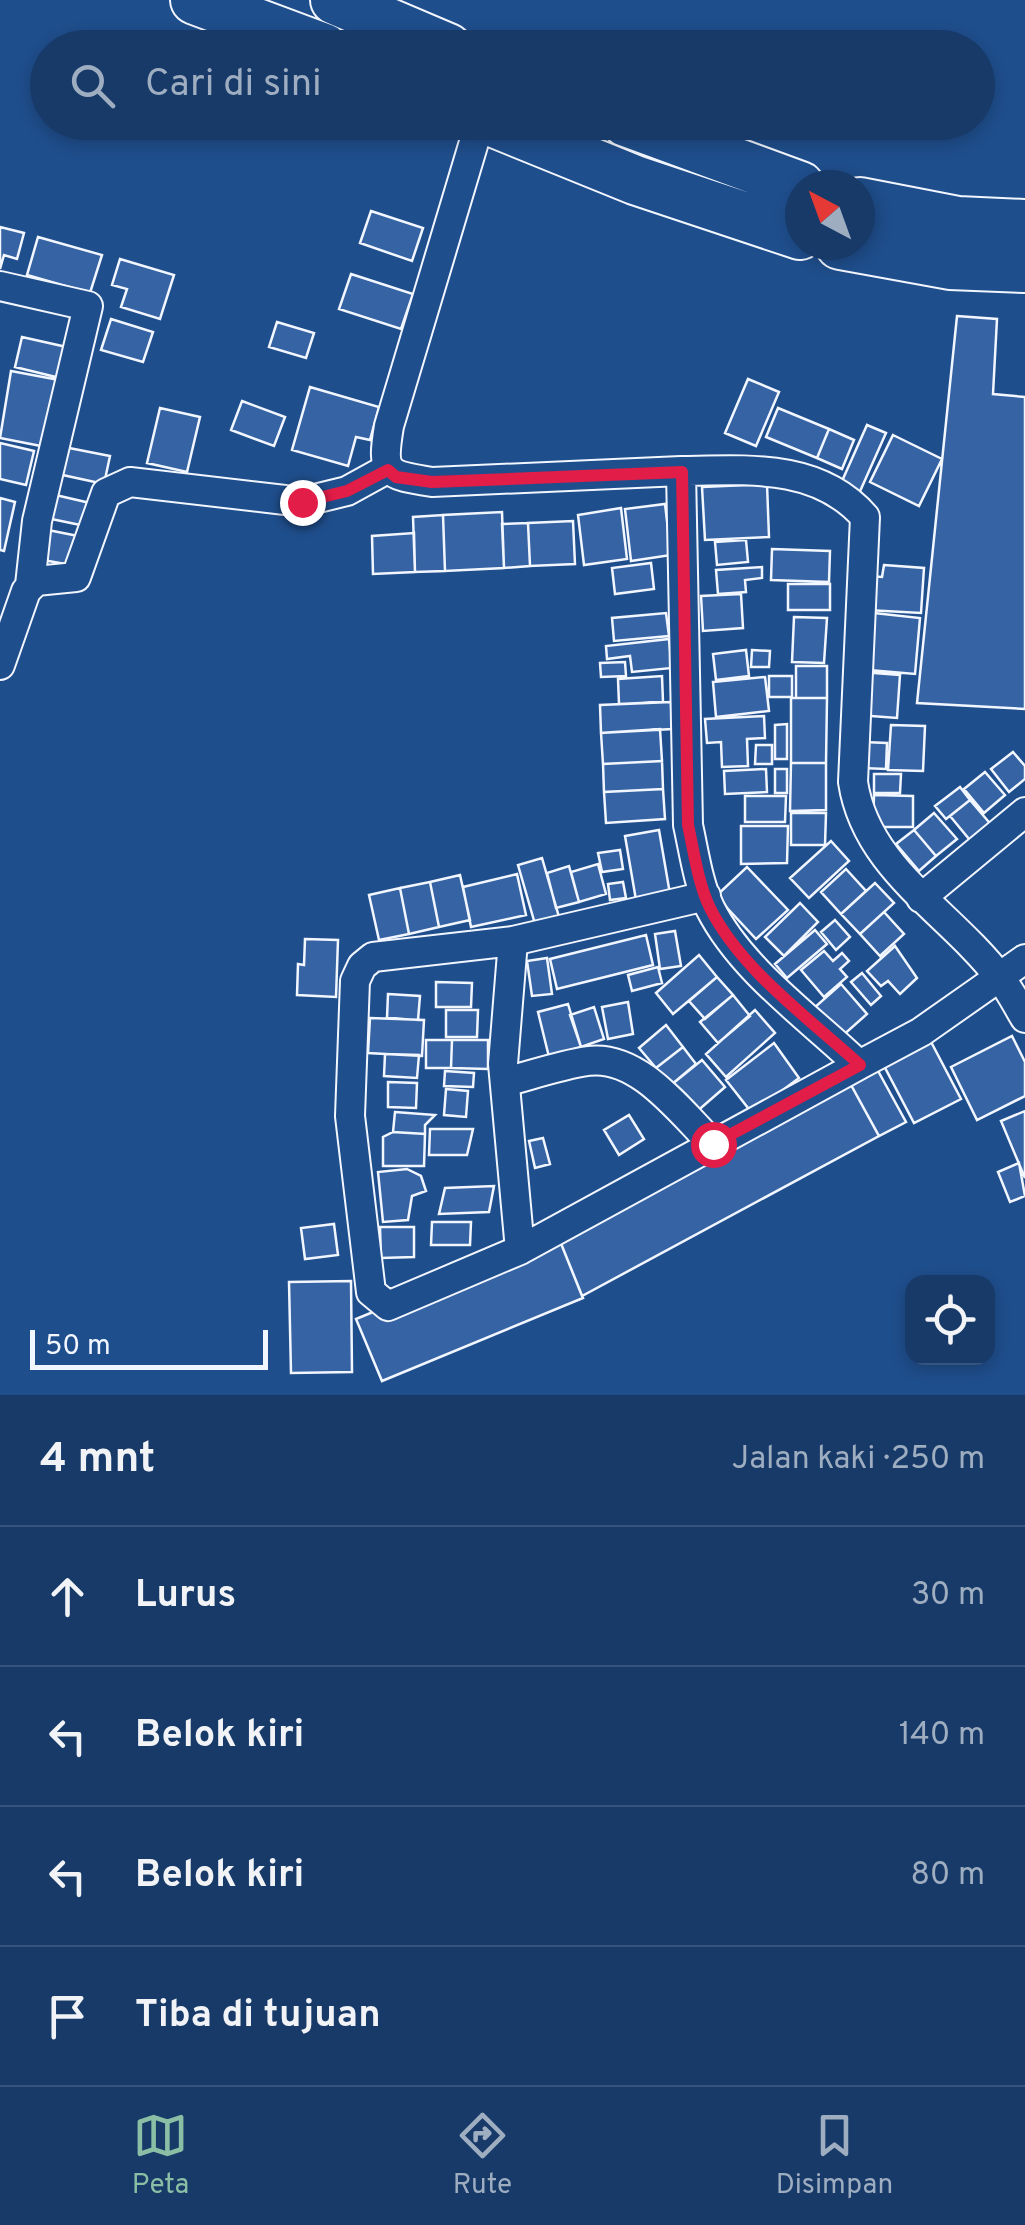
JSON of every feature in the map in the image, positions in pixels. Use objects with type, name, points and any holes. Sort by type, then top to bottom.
[{"type":"highway","points":[[195,0],[276,30]]},
{"type":"highway","points":[[335,0],[406,30]]},
{"type":"highway","points":[[536,140],[635,180],[785,230]]},
{"type":"highway","points":[[675,140],[785,180]]},
{"type":"highway","points":[[875,205],[958,222],[1025,224]]},
{"type":"highway","points":[[875,252],[950,266],[1025,268]]},
{"type":"street","points":[[475,140],[388,426],[384,457],[388,470],[396,477],[432,482],[769,470],[817,482],[864,517],[857,612],[855,796],[866,830],[921,898],[1000,977],[1025,1018]]},
{"type":"street","points":[[0,286],[88,306],[37,521],[30,585],[0,665]]},
{"type":"street","points":[[30,585],[78,575],[100,504],[106,492],[117,485],[130,482],[302,502],[347,491],[388,470]]},
{"type":"street","points":[[682,472],[688,825],[706,896],[730,938],[759,970],[860,1065]]},
{"type":"street","points":[[921,898],[1025,812]]},
{"type":"street","points":[[706,896],[513,941],[373,957],[362,966],[355,981],[350,1116],[371,1292],[380,1301],[388,1306],[520,1250],[921,1032],[1025,959]]},
{"type":"street","points":[[513,941],[505,1082],[520,1250]]},
{"type":"street","points":[[505,1082],[591,1060],[612,1063],[636,1072],[713,1144]]},
{"type":"building","points":[[371,211],[423,228],[412,261],[360,243]]},
{"type":"building","points":[[0,227],[24,233],[17,259],[4,255],[0,269]]},
{"type":"building","points":[[38,237],[102,255],[90,293],[27,275]]},
{"type":"building","points":[[120,259],[174,275],[160,319],[121,307],[127,289],[112,285]]},
{"type":"building","points":[[351,274],[413,294],[401,329],[339,309]]},
{"type":"building","points":[[957,316],[997,319],[993,394],[1025,397],[1025,709],[917,703]]},
{"type":"building","points":[[111,319],[153,332],[143,362],[101,350]]},
{"type":"building","points":[[277,322],[314,333],[306,358],[269,347]]},
{"type":"building","points":[[22,337],[71,348],[64,379],[15,367]]},
{"type":"building","points":[[11,371],[59,380],[46,447],[0,438]]},
{"type":"building","points":[[748,379],[779,392],[756,446],[725,433]]},
{"type":"building","points":[[310,387],[379,407],[370,440],[356,437],[348,466],[292,450]]},
{"type":"building","points":[[242,401],[285,417],[274,446],[231,430]]},
{"type":"building","points":[[160,408],[200,417],[187,472],[147,463]]},
{"type":"building","points":[[778,408],[829,429],[817,458],[766,437]]},
{"type":"building","points":[[867,425],[886,433],[857,498],[838,490]]},
{"type":"building","points":[[829,429],[854,440],[842,469],[817,458]]},
{"type":"building","points":[[893,435],[942,459],[919,506],[870,482]]},
{"type":"building","points":[[0,443],[34,451],[26,485],[0,479]]},
{"type":"building","points":[[64,447],[110,456],[104,484],[58,474]]},
{"type":"building","points":[[767,484],[769,537],[705,540],[702,487]]},
{"type":"building","points":[[47,493],[90,503],[85,526],[42,517]]},
{"type":"building","points":[[0,498],[15,502],[4,551],[0,550]]},
{"type":"building","points":[[665,504],[671,555],[631,561],[625,509]]},
{"type":"building","points":[[621,508],[627,559],[584,565],[578,515]]},
{"type":"building","points":[[502,512],[504,568],[445,571],[443,515]]},
{"type":"building","points":[[443,515],[445,571],[415,572],[413,517]]},
{"type":"building","points":[[573,521],[575,564],[530,566],[528,523]]},
{"type":"building","points":[[528,523],[530,566],[504,568],[502,524]]},
{"type":"building","points":[[43,529],[83,537],[77,566],[37,559]]},
{"type":"building","points":[[414,533],[415,572],[373,574],[372,536]]},
{"type":"building","points":[[746,540],[748,562],[717,565],[715,542]]},
{"type":"building","points":[[772,549],[830,551],[829,582],[771,580]]},
{"type":"building","points":[[651,563],[654,589],[615,594],[612,568]]},
{"type":"building","points":[[884,565],[924,568],[921,613],[867,610],[869,576],[882,577]]},
{"type":"building","points":[[762,567],[762,578],[745,580],[746,592],[718,594],[716,570]]},
{"type":"building","points":[[788,584],[830,584],[830,610],[788,610]]},
{"type":"building","points":[[741,594],[743,628],[703,631],[701,596]]},
{"type":"building","points":[[666,613],[669,636],[614,641],[612,618]]},
{"type":"building","points":[[874,613],[920,618],[915,674],[869,670]]},
{"type":"building","points":[[794,617],[827,618],[824,663],[792,662]]},
{"type":"building","points":[[669,639],[672,668],[632,672],[630,656],[607,659],[606,646]]},
{"type":"building","points":[[746,650],[749,676],[716,680],[713,654]]},
{"type":"building","points":[[752,650],[770,651],[769,667],[751,667]]},
{"type":"building","points":[[625,662],[626,676],[601,677],[600,663]]},
{"type":"building","points":[[796,666],[827,666],[827,698],[796,698]]},
{"type":"building","points":[[861,672],[900,675],[897,718],[858,715]]},
{"type":"building","points":[[662,676],[663,702],[619,704],[618,679]]},
{"type":"building","points":[[769,676],[792,676],[792,697],[769,697]]},
{"type":"building","points":[[765,677],[769,711],[716,717],[713,682]]},
{"type":"building","points":[[791,698],[827,698],[826,763],[791,763]]},
{"type":"building","points":[[671,702],[672,729],[601,733],[600,705]]},
{"type":"building","points":[[764,716],[765,738],[747,739],[748,766],[722,767],[721,742],[707,743],[705,719]]},
{"type":"building","points":[[787,724],[787,759],[775,759],[775,725]]},
{"type":"building","points":[[891,725],[925,726],[923,771],[888,770]]},
{"type":"building","points":[[660,729],[662,761],[603,764],[601,733]]},
{"type":"building","points":[[863,742],[887,743],[886,769],[862,768]]},
{"type":"building","points":[[756,745],[772,745],[772,764],[755,764]]},
{"type":"building","points":[[1013,752],[1025,766],[1025,779],[1009,792],[991,769]]},
{"type":"building","points":[[662,761],[663,789],[604,792],[603,764]]},
{"type":"building","points":[[791,763],[826,763],[826,810],[790,811]]},
{"type":"building","points":[[766,769],[767,792],[725,794],[724,771]]},
{"type":"building","points":[[775,769],[787,769],[787,793],[775,793]]},
{"type":"building","points":[[985,772],[1005,795],[984,813],[964,789]]},
{"type":"building","points":[[874,774],[901,774],[900,793],[874,793]]},
{"type":"building","points":[[960,787],[970,800],[946,819],[935,806]]},
{"type":"building","points":[[663,789],[665,819],[606,823],[604,792]]},
{"type":"building","points":[[874,795],[913,796],[913,827],[873,827]]},
{"type":"building","points":[[745,796],[786,796],[785,822],[745,822]]},
{"type":"building","points":[[970,800],[994,828],[974,845],[950,816]]},
{"type":"building","points":[[791,813],[826,813],[825,845],[791,845]]},
{"type":"building","points":[[934,813],[957,839],[936,856],[914,830]]},
{"type":"building","points":[[741,826],[788,826],[787,863],[741,864]]},
{"type":"building","points":[[659,830],[670,894],[636,900],[625,836]]},
{"type":"building","points":[[914,830],[936,856],[919,871],[896,844]]},
{"type":"building","points":[[831,841],[849,861],[809,898],[790,878]]},
{"type":"building","points":[[620,850],[623,869],[602,872],[598,853]]},
{"type":"building","points":[[542,858],[559,917],[535,924],[518,865]]},
{"type":"building","points":[[598,864],[606,894],[579,902],[571,872]]},
{"type":"building","points":[[569,866],[579,902],[556,908],[547,873]]},
{"type":"building","points":[[747,867],[788,910],[756,939],[716,896]]},
{"type":"building","points":[[846,869],[866,891],[841,914],[821,892]]},
{"type":"building","points":[[517,874],[526,915],[471,927],[463,887]]},
{"type":"building","points":[[460,875],[470,920],[439,927],[430,882]]},
{"type":"building","points":[[430,882],[439,927],[409,934],[400,888]]},
{"type":"building","points":[[623,882],[626,898],[610,900],[608,884]]},
{"type":"building","points":[[875,883],[894,903],[860,934],[841,914]]},
{"type":"building","points":[[400,888],[409,934],[379,940],[369,895]]},
{"type":"building","points":[[800,903],[818,922],[784,956],[765,937]]},
{"type":"building","points":[[884,912],[904,934],[880,956],[860,934]]},
{"type":"building","points":[[835,920],[850,937],[836,950],[821,932]]},
{"type":"building","points":[[815,930],[827,944],[787,978],[775,964]]},
{"type":"building","points":[[675,931],[681,966],[660,969],[655,934]]},
{"type":"building","points":[[646,935],[653,965],[557,989],[550,959]]},
{"type":"building","points":[[305,939],[338,940],[336,997],[297,995],[298,964],[304,965]]},
{"type":"building","points":[[895,946],[917,978],[900,994],[888,981],[881,986],[867,971]]},
{"type":"building","points":[[824,951],[833,961],[842,953],[849,961],[840,969],[847,977],[824,997],[801,970]]},
{"type":"building","points":[[699,955],[717,977],[673,1014],[656,993]]},
{"type":"building","points":[[547,958],[552,994],[532,996],[527,961]]},
{"type":"building","points":[[658,967],[662,983],[632,991],[628,975]]},
{"type":"building","points":[[862,973],[881,996],[871,1005],[851,982]]},
{"type":"building","points":[[717,977],[733,995],[705,1019],[689,1001]]},
{"type":"building","points":[[436,982],[472,983],[471,1007],[436,1007]]},
{"type":"building","points":[[841,984],[867,1014],[840,1038],[814,1008]]},
{"type":"building","points":[[388,994],[420,996],[418,1020],[387,1018]]},
{"type":"building","points":[[733,995],[750,1016],[718,1043],[700,1022]]},
{"type":"building","points":[[628,1002],[633,1034],[608,1039],[602,1007]]},
{"type":"building","points":[[568,1004],[581,1047],[549,1057],[538,1012]]},
{"type":"building","points":[[594,1007],[604,1039],[581,1047],[570,1015]]},
{"type":"building","points":[[446,1010],[478,1010],[477,1037],[446,1037]]},
{"type":"building","points":[[755,1010],[775,1033],[726,1077],[706,1054]]},
{"type":"building","points":[[370,1018],[424,1020],[422,1056],[368,1053]]},
{"type":"building","points":[[666,1025],[683,1047],[656,1068],[639,1048]]},
{"type":"building","points":[[1012,1036],[1025,1062],[1025,1096],[977,1120],[951,1067]]},
{"type":"building","points":[[929,1038],[961,1099],[914,1123],[882,1062]]},
{"type":"building","points":[[426,1040],[452,1040],[451,1068],[426,1068]]},
{"type":"building","points":[[452,1040],[488,1040],[488,1069],[451,1068]]},
{"type":"building","points":[[774,1043],[799,1078],[752,1113],[726,1080]]},
{"type":"building","points":[[683,1047],[696,1064],[671,1085],[656,1068]]},
{"type":"building","points":[[385,1054],[419,1055],[417,1078],[384,1076]]},
{"type":"building","points":[[702,1060],[725,1087],[694,1114],[671,1085]]},
{"type":"building","points":[[877,1069],[906,1122],[879,1136],[850,1083]]},
{"type":"building","points":[[445,1071],[474,1073],[473,1087],[444,1086]]},
{"type":"building","points":[[388,1082],[417,1083],[416,1108],[388,1107]]},
{"type":"building","points":[[850,1083],[879,1136],[582,1296],[558,1236]]},
{"type":"building","points":[[446,1089],[468,1091],[466,1117],[444,1115]]},
{"type":"building","points":[[1025,1111],[1025,1178],[1001,1121]]},
{"type":"building","points":[[395,1112],[435,1115],[425,1125],[425,1134],[393,1132]]},
{"type":"building","points":[[629,1115],[644,1139],[619,1155],[604,1130]]},
{"type":"building","points":[[430,1129],[473,1129],[467,1155],[429,1155]]},
{"type":"building","points":[[393,1132],[425,1134],[424,1166],[383,1166],[383,1137]]},
{"type":"building","points":[[543,1138],[550,1164],[535,1168],[529,1141]]},
{"type":"building","points":[[1019,1163],[1025,1196],[1010,1202],[998,1172]]},
{"type":"building","points":[[407,1169],[421,1176],[426,1191],[412,1196],[408,1220],[383,1222],[378,1172]]},
{"type":"building","points":[[494,1186],[489,1212],[439,1214],[445,1188]]},
{"type":"building","points":[[432,1222],[471,1222],[470,1245],[431,1245]]},
{"type":"building","points":[[334,1224],[338,1255],[305,1259],[301,1228]]},
{"type":"building","points":[[380,1227],[414,1227],[414,1257],[381,1258]]},
{"type":"building","points":[[558,1236],[583,1298],[382,1381],[356,1319]]},
{"type":"building","points":[[351,1281],[352,1372],[291,1373],[289,1282]]},
{"type":"route","points":[[302,502],[347,491],[388,470],[396,477],[432,482],[682,472],[688,825],[700,874],[710,907],[730,938],[860,1065],[713,1144]]}]
